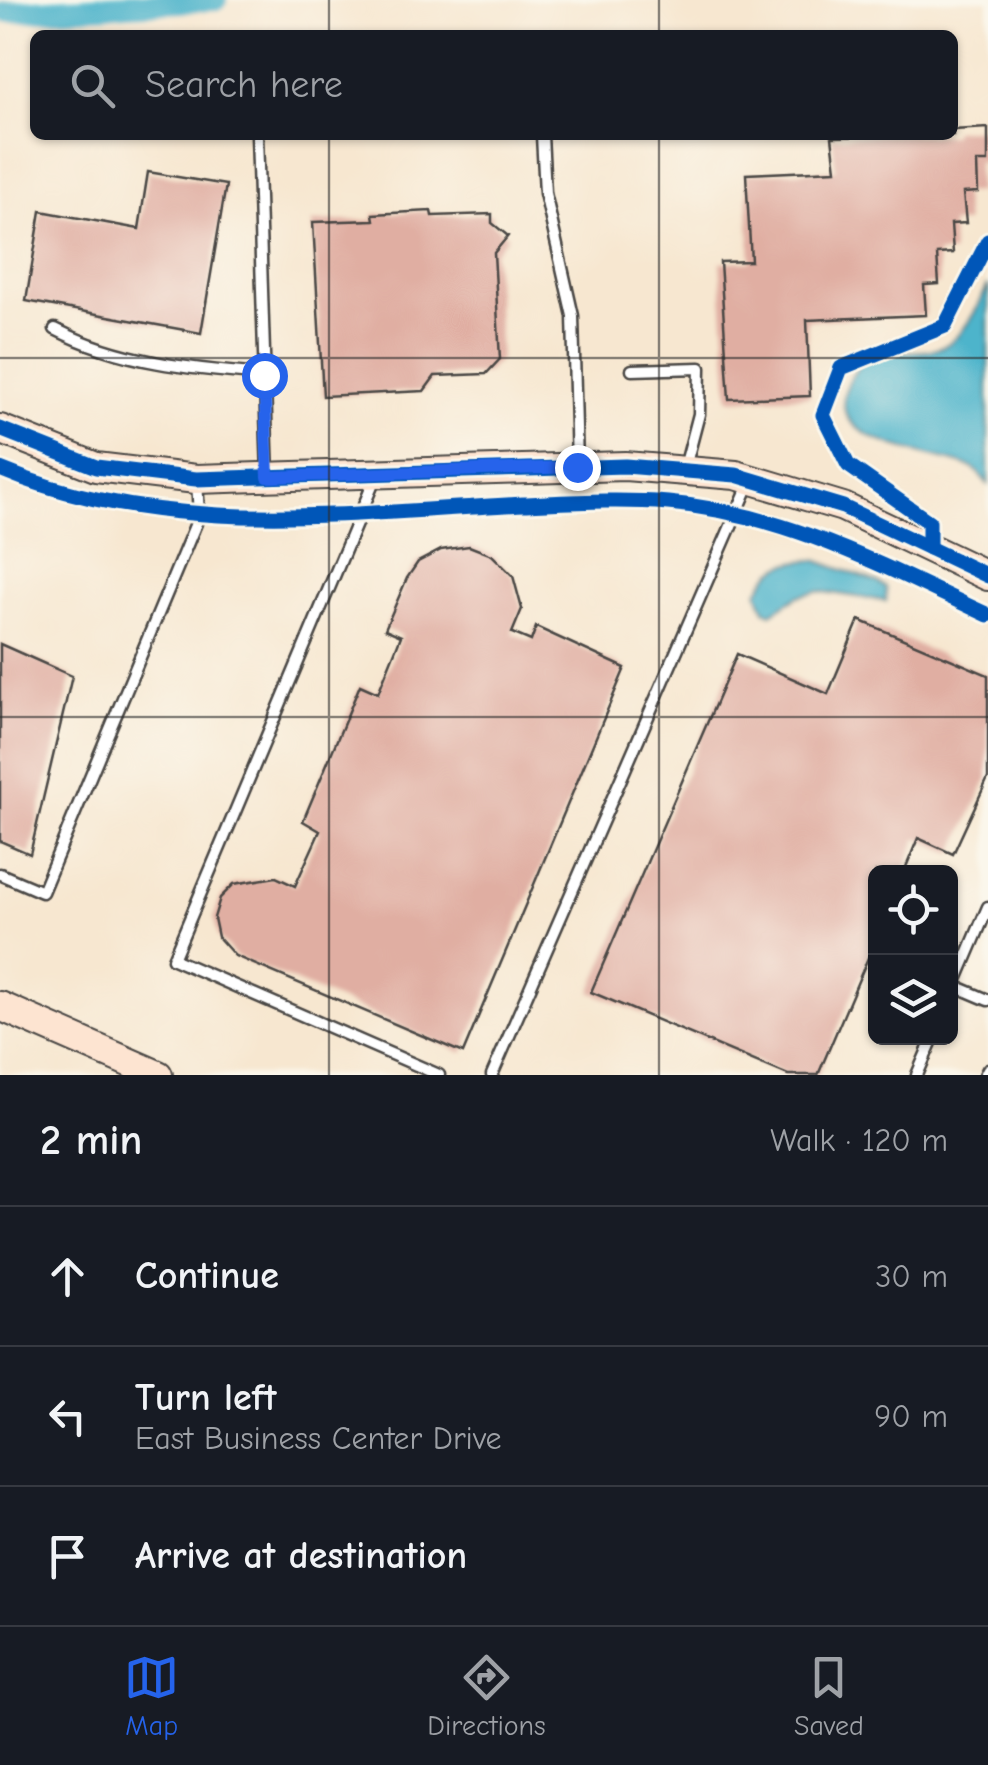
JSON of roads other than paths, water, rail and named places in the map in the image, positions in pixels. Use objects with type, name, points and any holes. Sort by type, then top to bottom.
[{"type":"street","points":[[0,429],[96,467],[196,479],[577,467],[685,468],[751,479],[843,507],[988,576]]},
{"type":"street","points":[[0,1006],[158,1075]]},
{"type":"lane","points":[[258,140],[268,477]]},
{"type":"lane","points":[[542,140],[545,192],[573,316],[577,467]]},
{"type":"lane","points":[[55,329],[97,350],[133,358],[264,375]]},
{"type":"lane","points":[[632,370],[700,368],[698,414],[685,468]]},
{"type":"lane","points":[[378,474],[173,959],[439,1075]]},
{"type":"lane","points":[[0,874],[42,892],[199,516],[196,479]]},
{"type":"lane","points":[[492,1075],[751,479]]},
{"type":"lane","points":[[958,977],[988,906]]},
{"type":"lane","points":[[958,992],[988,1000]]},
{"type":"lane","points":[[918,1075],[930,1045]]},
{"type":"water","points":[[988,285],[988,484],[972,468],[880,441],[859,429],[846,415],[844,395],[865,361],[888,353],[926,351],[949,343],[967,324]]},
{"type":"water","points":[[815,560],[877,582],[886,588],[886,601],[817,591],[798,596],[771,613],[765,610],[758,592],[768,576],[788,564]]},
{"type":"waterway","points":[[6,12],[216,0]]}]
